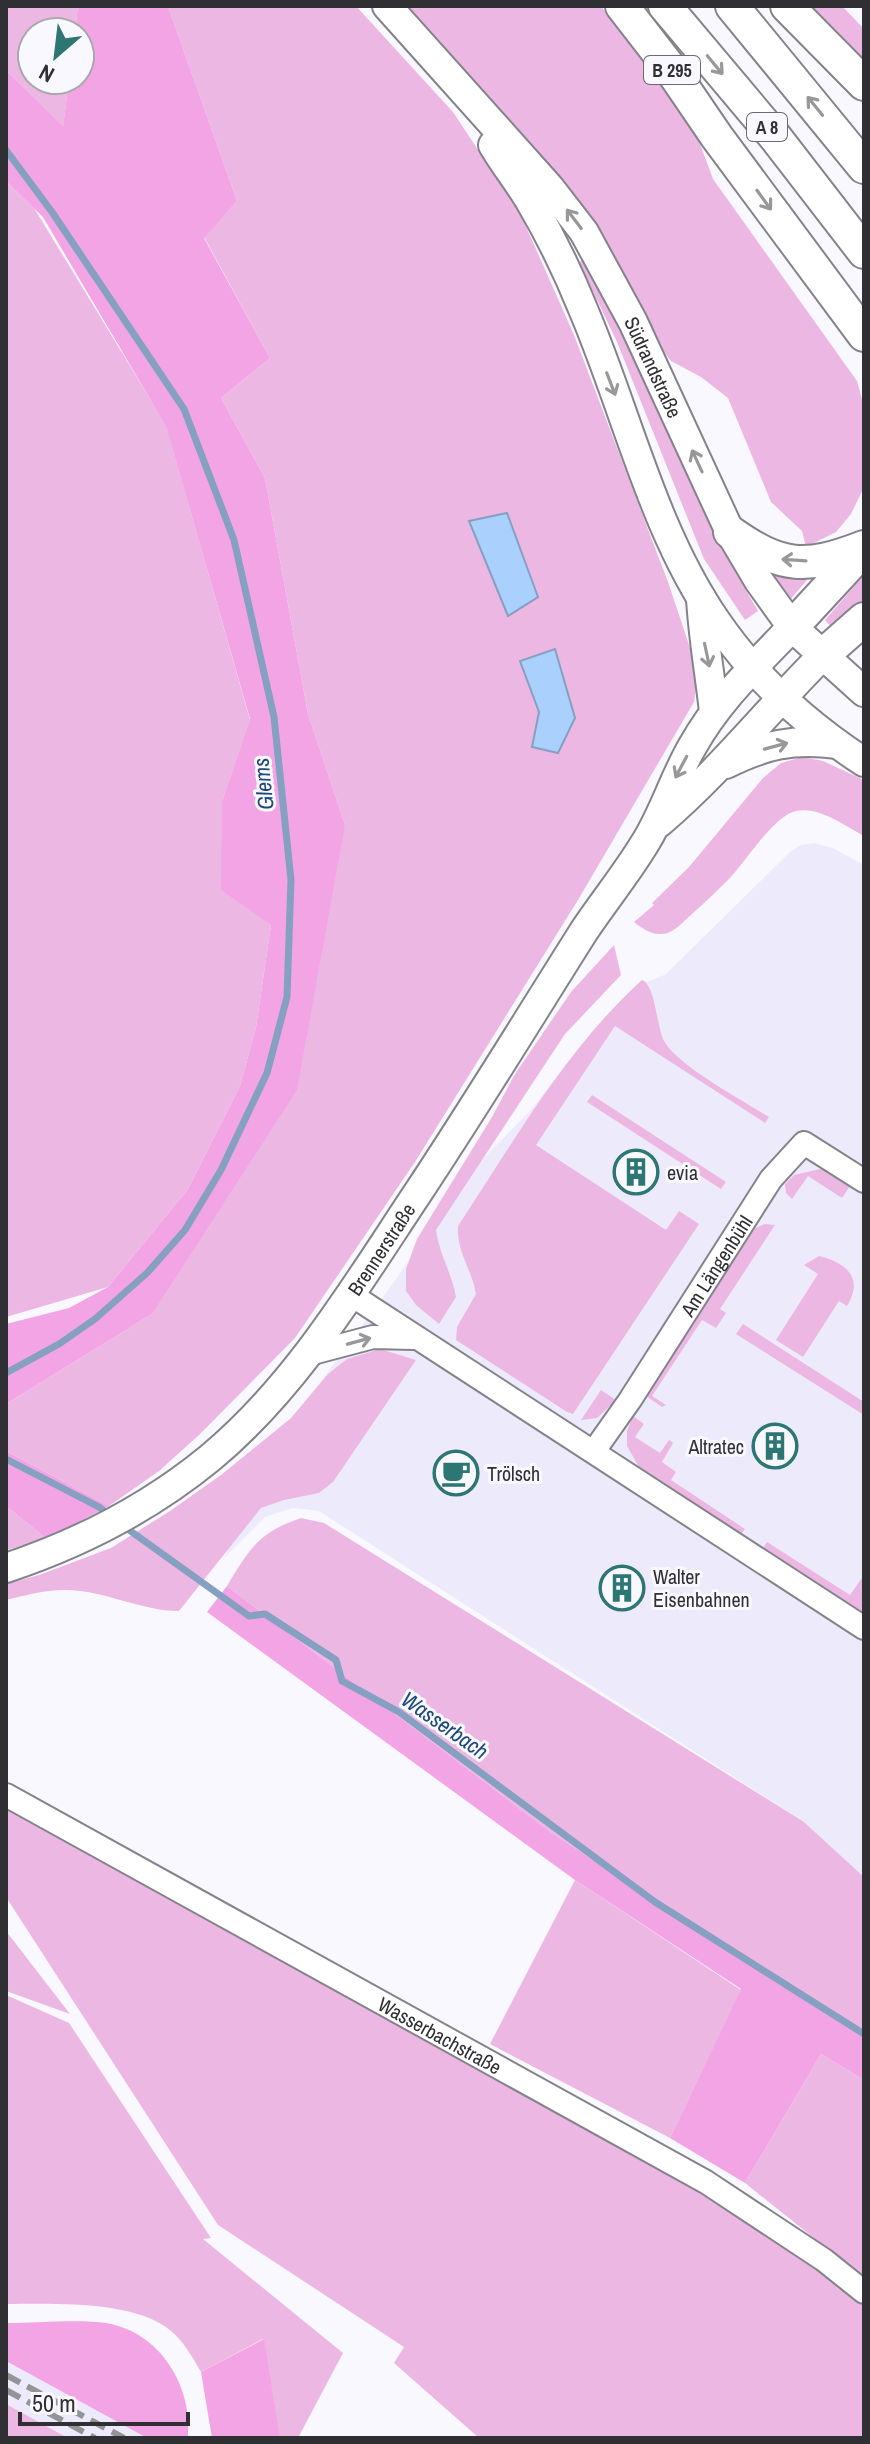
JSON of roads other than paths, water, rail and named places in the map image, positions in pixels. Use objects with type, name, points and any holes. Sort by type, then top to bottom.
[{"type":"highway","name":"B 295","points":[[622,6],[864,335]]},
{"type":"highway","name":"A 8","points":[[665,6],[776,138],[864,252]]},
{"type":"highway","name":"A 8","points":[[732,6],[864,167]]},
{"type":"highway","points":[[787,6],[864,84]]},
{"type":"highway","points":[[730,532],[772,558],[791,562],[838,557],[864,548]]},
{"type":"highway","points":[[792,627],[864,548]]},
{"type":"highway","points":[[822,656],[864,619]]},
{"type":"main road","name":"Südrandstraße","points":[[387,6],[550,188],[584,232],[633,322],[730,532],[759,581],[792,627],[864,692]]},
{"type":"main road","name":"Südrandstraße","points":[[464,92],[558,252],[584,311],[663,519],[701,598],[716,622],[780,697],[836,744],[864,762]]},
{"type":"main road","points":[[701,598],[703,640],[709,660],[714,712]]},
{"type":"main road","name":"Brennerstraße","points":[[656,826],[675,778],[714,712],[792,627]]},
{"type":"main road","name":"Brennerstraße","points":[[6,1568],[93,1534],[141,1508],[211,1457],[263,1406],[350,1294],[460,1129],[605,898],[656,826],[719,767],[780,697],[822,656]]},
{"type":"main road","points":[[719,767],[749,752],[785,743],[802,740],[836,744]]},
{"type":"street","name":"Am Längenbühl","points":[[594,1451],[771,1179],[804,1143],[864,1181]]},
{"type":"street","points":[[350,1294],[864,1628]]},
{"type":"street","points":[[305,1355],[373,1337],[415,1338]]},
{"type":"street","name":"Wasserbachstraße","points":[[6,1795],[706,2182],[824,2260],[864,2292]]},
{"type":"water","points":[[507,513],[538,597],[508,616],[469,521]]},
{"type":"water","points":[[555,649],[575,718],[558,753],[532,747],[539,712],[520,661]]},
{"type":"waterway","name":"Glems","points":[[6,150],[52,212],[184,409],[234,540],[274,717],[291,880],[287,997],[267,1073],[221,1170],[185,1230],[147,1273],[95,1319],[59,1344],[6,1373]]},
{"type":"waterway","name":"Wasserbach","points":[[6,1459],[109,1515]]},
{"type":"waterway","name":"Wasserbach","points":[[122,1525],[249,1616],[265,1614],[336,1660],[342,1681],[399,1712],[655,1902],[864,2034]]},
{"type":"railway","points":[[6,2375],[124,2438]]},
{"type":"railway","points":[[6,2390],[95,2438]]},
{"type":"place","name":"evia","points":[[636,1172]]},
{"type":"place","name":"Altratec","points":[[775,1446]]},
{"type":"place","name":"Trölsch","points":[[456,1473]]},
{"type":"place","name":"Walter Eisenbahnen","points":[[622,1588]]}]
